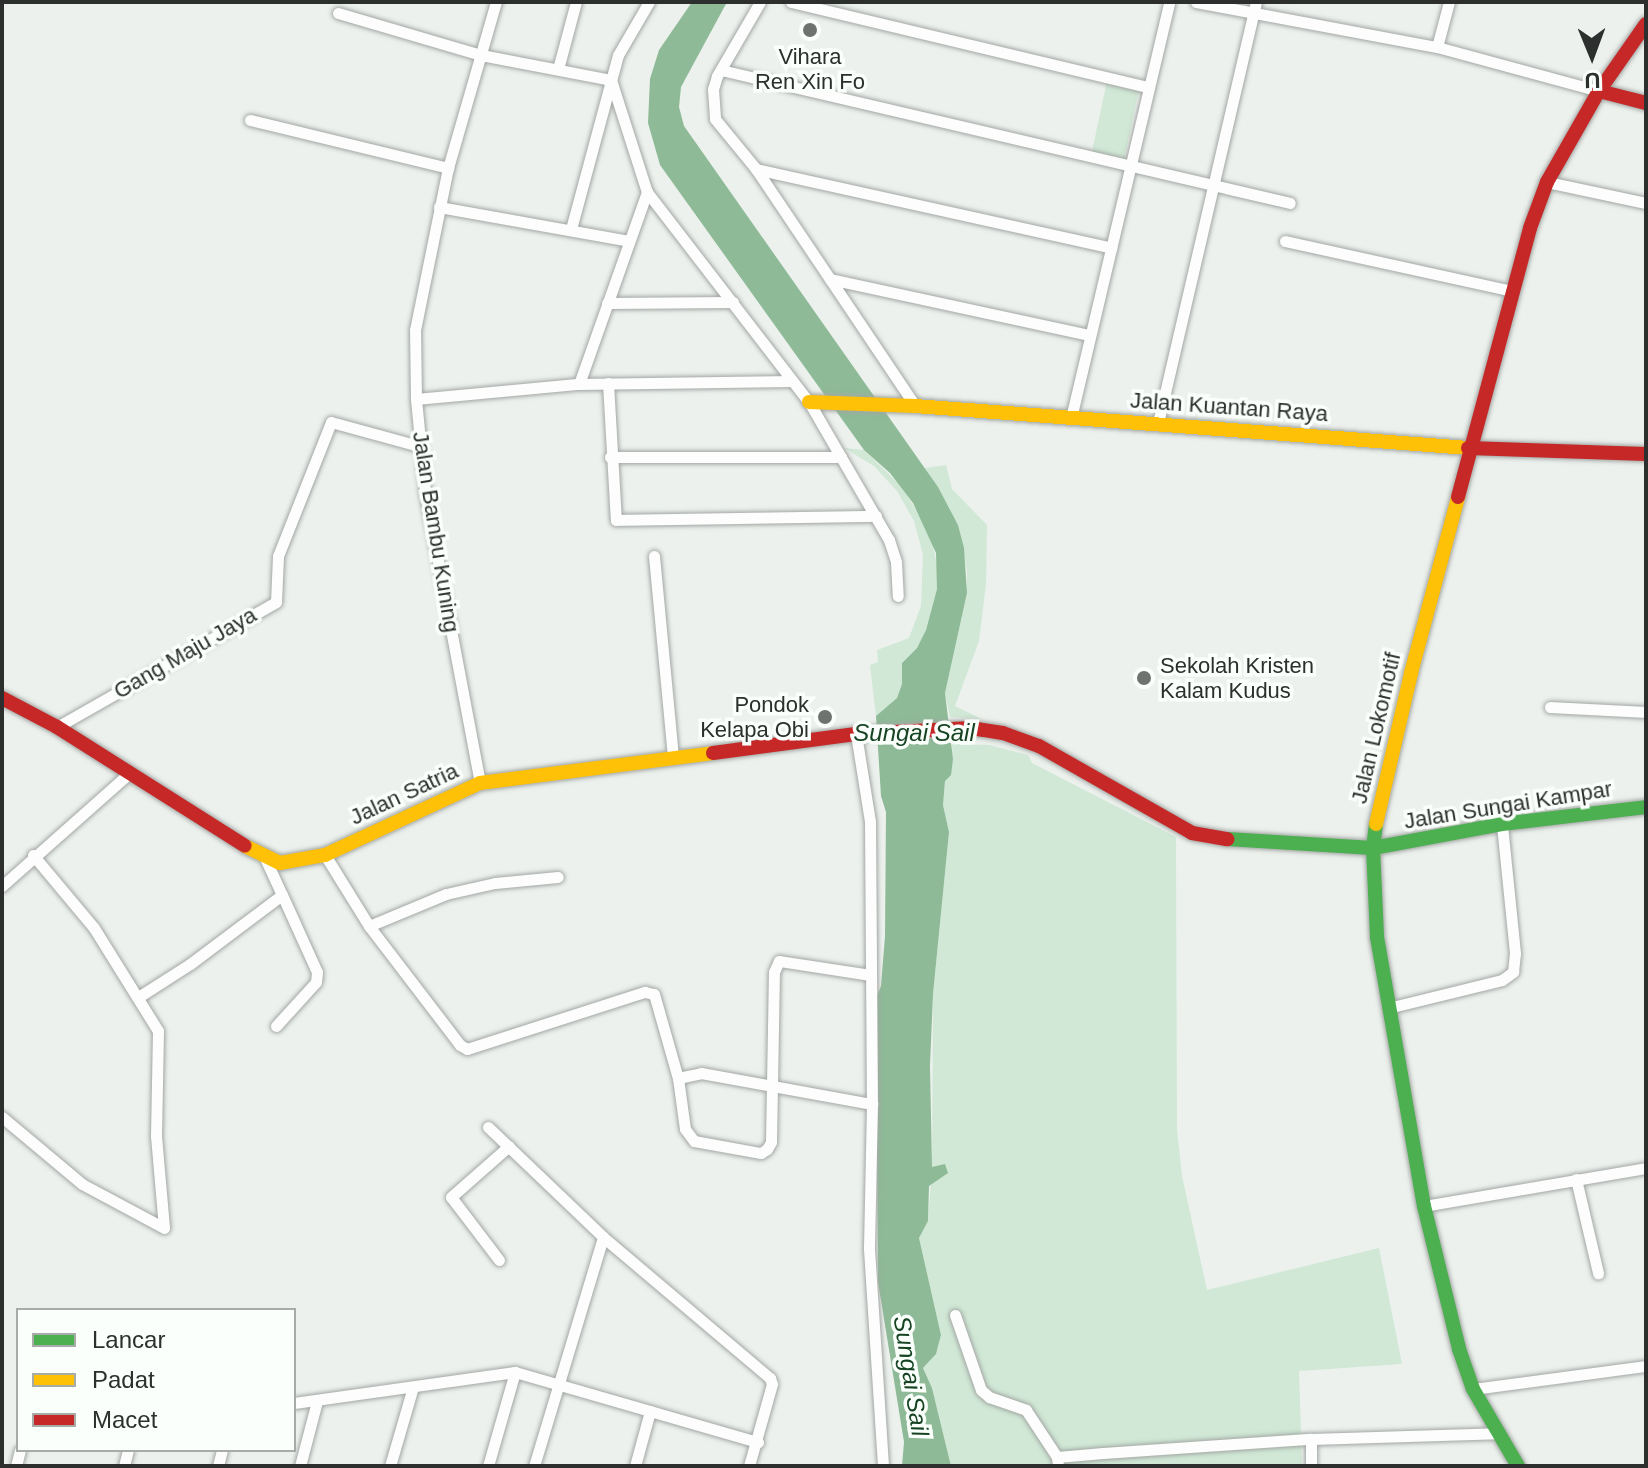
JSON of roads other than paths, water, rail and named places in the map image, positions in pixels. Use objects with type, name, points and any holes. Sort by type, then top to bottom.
[{"type":"street","name":"Jalan Bambu Kuning","points":[[480,783],[419,446],[415,330],[448,168],[496,2]]},
{"type":"street","points":[[558,69],[576,2]]},
{"type":"street","points":[[571,229],[618,55],[649,2]]},
{"type":"street","points":[[760,2],[713,89],[715,119],[756,169],[915,406]]},
{"type":"street","points":[[791,2],[1149,87]]},
{"type":"street","points":[[1071,418],[1169,2]]},
{"type":"street","points":[[1196,2],[1254,8],[1437,47],[1646,103]]},
{"type":"street","points":[[1437,47],[1449,2]]},
{"type":"street","points":[[1158,423],[1254,8]]},
{"type":"street","points":[[338,13],[481,55],[611,80]]},
{"type":"street","name":"Jalan Lokomotif","points":[[1518,1466],[1473,1389],[1459,1349],[1424,1206],[1377,937],[1373,848],[1378,810],[1411,673],[1470,446],[1512,291],[1547,182],[1599,91],[1646,24]]},
{"type":"street","points":[[721,70],[1290,203]]},
{"type":"street","points":[[611,80],[647,192],[792,381],[814,402],[841,457],[876,516],[896,562],[898,596]]},
{"type":"street","points":[[250,120],[448,168]]},
{"type":"street","points":[[756,169],[1111,248]]},
{"type":"street","points":[[1547,182],[1646,203]]},
{"type":"street","points":[[579,384],[647,192]]},
{"type":"street","points":[[439,207],[629,241]]},
{"type":"street","points":[[1285,241],[1512,291]]},
{"type":"street","points":[[830,279],[1090,335]]},
{"type":"street","points":[[607,303],[733,302]]},
{"type":"street","points":[[416,399],[579,384],[792,381]]},
{"type":"street","points":[[608,383],[614,517],[619,522],[876,516]]},
{"type":"street","name":"Jalan Kuantan Raya","points":[[814,402],[1158,423],[1512,451],[1646,454]]},
{"type":"street","name":"Gang Maju Jaya","points":[[57,727],[276,602],[278,556],[331,422],[419,446]]},
{"type":"street","points":[[610,457],[841,457]]},
{"type":"street","points":[[654,556],[673,758]]},
{"type":"street","name":"Jalan Satria","points":[[2,698],[57,727],[265,858],[295,863],[325,855],[480,783],[863,734],[971,728]]},
{"type":"street","points":[[1550,707],[1646,712]]},
{"type":"street","name":"Jalan Sungai Kampar","points":[[971,728],[1003,733],[1039,746],[1192,833],[1207,838],[1373,848],[1502,824],[1646,807]]},
{"type":"street","points":[[863,734],[870,821],[872,1104],[869,1249],[883,1466]]},
{"type":"street","points":[[2,886],[33,855],[128,774]]},
{"type":"street","points":[[1388,1008],[1502,980],[1513,972],[1515,953],[1502,824]]},
{"type":"street","points":[[2,1117],[82,1184],[164,1228],[156,1136],[158,1031],[140,996],[94,928],[33,855]]},
{"type":"street","points":[[325,855],[369,926],[460,1045],[475,1049],[651,991],[678,1078],[688,1138],[761,1153],[771,1142],[774,972],[779,961],[870,975]]},
{"type":"street","points":[[265,858],[317,972],[316,982],[276,1026]]},
{"type":"street","points":[[369,926],[446,894],[495,883],[558,877]]},
{"type":"street","points":[[140,996],[190,964],[282,895]]},
{"type":"street","points":[[678,1078],[701,1073],[872,1104]]},
{"type":"street","points":[[488,1127],[603,1237],[770,1378],[758,1442],[749,1466]]},
{"type":"street","points":[[499,1260],[451,1197],[509,1146]]},
{"type":"street","points":[[1424,1206],[1646,1168]]},
{"type":"street","points":[[1576,1179],[1598,1273]]},
{"type":"street","points":[[534,1466],[603,1237]]},
{"type":"street","points":[[955,1315],[981,1390],[989,1397],[1026,1410],[1058,1462],[1311,1439],[1497,1433]]},
{"type":"street","points":[[1473,1389],[1646,1366]]},
{"type":"street","points":[[296,1403],[515,1372],[758,1442]]},
{"type":"street","points":[[488,1466],[515,1372]]},
{"type":"street","points":[[390,1466],[413,1387]]},
{"type":"street","points":[[300,1466],[317,1401]]},
{"type":"street","points":[[635,1466],[650,1411]]},
{"type":"street","points":[[1311,1439],[1311,1466]]},
{"type":"water","name":"Sungai Sail","points":[[692,2],[727,2],[681,87],[679,107],[684,126],[938,487],[958,525],[964,548],[967,593],[945,693],[953,759],[951,775],[945,781],[943,805],[949,832],[933,994],[930,1066],[932,1167],[945,1164],[948,1173],[929,1186],[928,1221],[919,1238],[941,1335],[936,1354],[923,1368],[932,1388],[951,1466],[902,1466],[904,1442],[878,1282],[876,998],[881,986],[885,936],[886,812],[881,796],[876,716],[897,698],[902,684],[902,663],[917,648],[926,630],[937,589],[936,553],[913,503],[890,473],[864,450],[660,165],[648,123],[650,79],[659,50]]},
{"type":"place","name":"Vihara Ren Xin Fo","points":[[810,30]]},
{"type":"place","name":"Sekolah Kristen Kalam Kudus","points":[[1144,678]]},
{"type":"place","name":"Pondok Kelapa Obi","points":[[825,717]]}]
